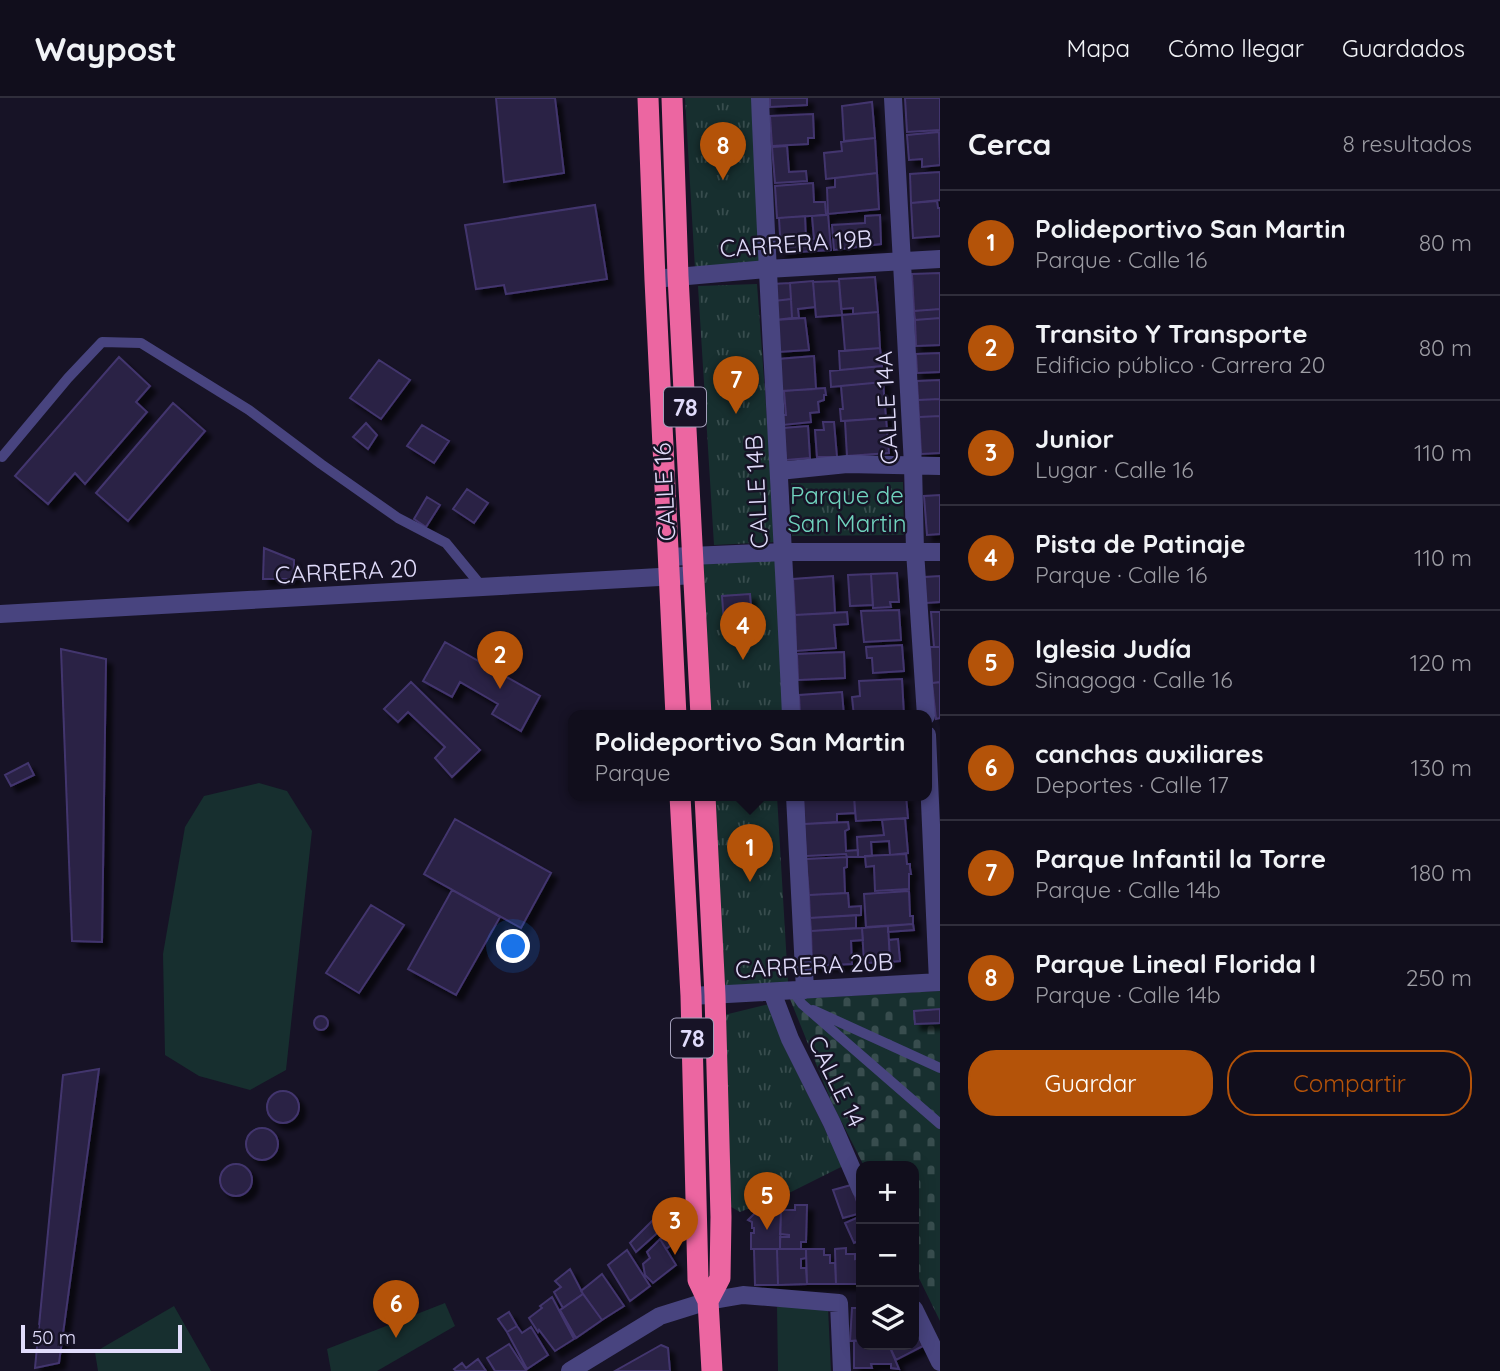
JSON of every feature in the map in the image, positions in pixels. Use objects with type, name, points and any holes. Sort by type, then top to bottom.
[{"type":"highway","name":"CALLE 16","points":[[648,98],[676,710]]},
{"type":"highway","name":"CALLE 16","points":[[672,98],[678,276],[701,710]]},
{"type":"highway","name":"78","points":[[680,801],[691,996],[698,1280],[708,1301],[712,1371]]},
{"type":"highway","name":"78","points":[[705,801],[715,995],[721,1217],[720,1278],[708,1301]]},
{"type":"street","name":"CALLE 14B","points":[[760,98],[791,710]]},
{"type":"street","name":"CALLE 14A","points":[[894,98],[914,465],[915,551],[926,710]]},
{"type":"street","name":"CARRERA 19B","points":[[655,279],[767,269],[940,259]]},
{"type":"street","points":[[779,471],[848,464],[940,466]]},
{"type":"street","points":[[668,567],[694,566],[784,552],[940,552]]},
{"type":"street","name":"CARRERA 20","points":[[0,614],[483,588],[668,567]]},
{"type":"street","points":[[932,759],[939,982]]},
{"type":"street","points":[[795,801],[800,995]]},
{"type":"street","name":"CARRERA 20B","points":[[691,996],[772,992],[800,995],[939,982]]},
{"type":"street","name":"CALLE 14","points":[[772,992],[790,1039],[856,1178]]},
{"type":"street","points":[[570,1371],[660,1316],[708,1301],[743,1295],[839,1303],[842,1371]]},
{"type":"street","points":[[919,1319],[940,1363]]},
{"type":"lane","points":[[2,457],[102,342],[141,343],[249,410],[398,518],[446,543],[483,588]]},
{"type":"lane","points":[[800,995],[940,1068]]},
{"type":"lane","points":[[800,995],[940,1124]]},
{"type":"green space","points":[[685,98],[753,98],[760,262],[695,269]]},
{"type":"green space","points":[[757,284],[776,542],[714,545],[698,286]]},
{"type":"green space","name":"Parque de San Martin","points":[[903,482],[904,535],[792,536],[791,483]]},
{"type":"green space","points":[[781,560],[787,710],[703,710],[697,564]]},
{"type":"green space","points":[[259,783],[287,791],[312,831],[286,1070],[250,1090],[199,1076],[165,1055],[163,954],[185,827],[204,796]]},
{"type":"green space","points":[[712,801],[777,801],[788,982],[725,989]]},
{"type":"green space","points":[[940,991],[940,1321],[919,1278],[919,1161],[861,1161],[831,1101],[790,999]]},
{"type":"green space","points":[[769,1004],[784,1046],[843,1166],[791,1192],[740,1212],[726,1204],[720,1016]]},
{"type":"green space","points":[[445,1303],[455,1326],[377,1371],[331,1371],[327,1349]]},
{"type":"green space","points":[[174,1306],[211,1371],[98,1371],[95,1352]]},
{"type":"green space","points":[[777,1307],[828,1307],[831,1371],[778,1371]]},
{"type":"building","points":[[496,98],[555,98],[564,173],[504,182]]},
{"type":"building","points":[[770,98],[807,98],[807,105],[770,107]]},
{"type":"building","points":[[905,98],[940,98],[940,130],[907,132]]},
{"type":"building","points":[[872,102],[875,138],[844,141],[842,106]]},
{"type":"building","points":[[813,114],[814,138],[808,138],[808,144],[772,146],[770,116]]},
{"type":"building","points":[[939,132],[940,165],[922,167],[922,159],[909,160],[907,135]]},
{"type":"building","points":[[875,138],[877,173],[826,179],[824,153],[842,151],[841,142]]},
{"type":"building","points":[[787,146],[789,172],[806,171],[807,181],[775,183],[772,147]]},
{"type":"building","points":[[940,172],[940,200],[911,203],[910,174]]},
{"type":"building","points":[[877,173],[879,209],[828,214],[827,188],[835,187],[835,178]]},
{"type":"building","points":[[813,183],[814,202],[825,202],[826,215],[777,218],[775,186]]},
{"type":"building","points":[[937,201],[940,208],[940,236],[913,238],[911,203]]},
{"type":"building","points":[[595,205],[607,279],[506,294],[504,285],[476,289],[465,225]]},
{"type":"building","points":[[828,214],[831,250],[781,253],[779,218],[805,216],[806,239],[814,239],[812,216]]},
{"type":"building","points":[[880,215],[881,244],[834,250],[832,225],[865,223],[865,216]]},
{"type":"building","points":[[940,273],[940,309],[914,311],[912,274]]},
{"type":"building","points":[[875,277],[878,312],[853,314],[853,308],[841,309],[839,279]]},
{"type":"building","points":[[813,281],[815,307],[798,309],[799,318],[792,318],[790,283]]},
{"type":"building","points":[[839,281],[842,315],[816,317],[813,282]]},
{"type":"building","points":[[790,283],[791,299],[774,301],[772,284]]},
{"type":"building","points":[[791,299],[792,318],[775,320],[774,301]]},
{"type":"building","points":[[940,309],[940,318],[915,320],[914,311]]},
{"type":"building","points":[[878,312],[880,348],[845,351],[842,315]]},
{"type":"building","points":[[805,318],[809,350],[778,352],[775,320]]},
{"type":"building","points":[[940,318],[940,345],[916,346],[915,320]]},
{"type":"building","points":[[880,348],[882,366],[840,370],[839,351]]},
{"type":"building","points":[[940,353],[940,372],[917,373],[916,354]]},
{"type":"building","points":[[814,356],[816,389],[780,391],[778,359]]},
{"type":"building","points":[[119,357],[150,386],[136,402],[147,412],[85,484],[75,473],[48,504],[15,476]]},
{"type":"building","points":[[379,360],[410,380],[381,419],[350,398]]},
{"type":"building","points":[[882,366],[883,382],[831,387],[830,371]]},
{"type":"building","points":[[940,380],[940,399],[918,400],[917,381]]},
{"type":"building","points":[[883,382],[886,418],[841,421],[841,386]]},
{"type":"building","points":[[825,388],[824,400],[818,402],[819,412],[810,413],[811,422],[783,425],[782,415],[786,415],[784,391]]},
{"type":"building","points":[[940,399],[940,416],[919,417],[918,400]]},
{"type":"building","points":[[173,403],[205,431],[128,521],[96,493]]},
{"type":"building","points":[[940,416],[940,453],[921,454],[919,417]]},
{"type":"building","points":[[886,418],[889,453],[847,456],[845,421]]},
{"type":"building","points":[[823,422],[834,422],[837,457],[817,457],[815,430],[824,430]]},
{"type":"building","points":[[366,423],[377,435],[368,449],[353,437]]},
{"type":"building","points":[[422,425],[449,441],[434,463],[407,446]]},
{"type":"building","points":[[808,426],[810,458],[786,460],[783,428]]},
{"type":"building","points":[[467,489],[488,503],[474,523],[453,509]]},
{"type":"building","points":[[940,495],[940,534],[927,535],[924,496]]},
{"type":"building","points":[[427,497],[440,505],[426,527],[414,519]]},
{"type":"building","points":[[264,548],[294,560],[294,579],[263,579]]},
{"type":"building","points":[[897,573],[899,602],[890,602],[891,607],[873,608],[871,574]]},
{"type":"building","points":[[871,574],[873,605],[850,606],[848,575]]},
{"type":"building","points":[[833,576],[835,613],[795,615],[793,579]]},
{"type":"building","points":[[940,576],[940,602],[926,603],[924,577]]},
{"type":"building","points":[[750,594],[752,621],[724,623],[722,596]]},
{"type":"building","points":[[899,610],[901,640],[864,642],[861,611]]},
{"type":"building","points":[[847,612],[848,624],[834,625],[836,648],[796,651],[795,615]]},
{"type":"building","points":[[931,612],[940,612],[940,647],[934,647]]},
{"type":"building","points":[[445,642],[540,696],[521,731],[492,714],[498,704],[460,682],[452,697],[423,681]]},
{"type":"building","points":[[902,645],[904,671],[873,673],[872,658],[867,658],[866,647]]},
{"type":"building","points":[[930,647],[940,647],[940,682],[932,683]]},
{"type":"building","points":[[61,649],[106,659],[102,942],[72,941]]},
{"type":"building","points":[[844,652],[845,678],[798,680],[797,654]]},
{"type":"building","points":[[902,679],[904,710],[853,710],[852,697],[860,696],[859,681]]},
{"type":"building","points":[[411,682],[480,750],[452,777],[435,758],[445,747],[408,712],[398,722],[384,709]]},
{"type":"building","points":[[940,682],[940,718],[936,719],[932,683]]},
{"type":"building","points":[[842,692],[844,710],[800,710],[799,695]]},
{"type":"building","points":[[28,763],[34,775],[11,786],[5,775]]},
{"type":"building","points":[[803,801],[854,801],[855,813],[837,814],[837,822],[804,824]]},
{"type":"building","points":[[854,801],[906,801],[908,818],[856,821]]},
{"type":"building","points":[[905,818],[908,853],[890,855],[889,841],[871,842],[872,856],[858,857],[857,837],[884,835],[882,820]]},
{"type":"building","points":[[455,819],[551,873],[521,928],[424,874]]},
{"type":"building","points":[[848,822],[849,829],[845,831],[846,851],[858,850],[858,857],[847,857],[846,854],[806,856],[804,824]]},
{"type":"building","points":[[906,854],[911,874],[909,889],[875,891],[874,866],[866,867],[865,856]]},
{"type":"building","points":[[847,857],[847,867],[844,868],[845,893],[809,895],[806,859]]},
{"type":"building","points":[[452,890],[500,917],[456,995],[408,969]]},
{"type":"building","points":[[909,891],[913,924],[866,927],[864,894]]},
{"type":"building","points":[[848,893],[849,907],[861,906],[861,915],[810,918],[809,895]]},
{"type":"building","points":[[371,905],[404,925],[359,993],[326,973]]},
{"type":"building","points":[[856,915],[856,928],[811,931],[810,918]]},
{"type":"building","points":[[913,924],[914,930],[888,932],[888,926]]},
{"type":"building","points":[[888,926],[890,962],[864,963],[862,928]]},
{"type":"building","points":[[862,928],[863,940],[851,941],[852,964],[812,966],[811,931]]},
{"type":"building","points":[[898,939],[900,961],[890,962],[889,940]]},
{"type":"building","points":[[940,1009],[940,1023],[915,1024],[914,1011]]},
{"type":"building","points":[[321,1016],[326,1018],[326,1028],[321,1030],[316,1028],[314,1023],[316,1018]]},
{"type":"building","points":[[99,1069],[59,1363],[35,1368],[63,1075]]},
{"type":"building","points":[[283,1091],[294,1096],[299,1107],[294,1118],[283,1123],[272,1118],[267,1107],[272,1096]]},
{"type":"building","points":[[262,1128],[273,1133],[278,1144],[273,1155],[262,1160],[251,1155],[246,1144],[251,1133]]},
{"type":"building","points":[[236,1164],[247,1169],[252,1180],[247,1191],[236,1196],[225,1191],[220,1180],[225,1169]]},
{"type":"building","points":[[851,1185],[856,1199],[856,1214],[843,1218],[833,1190]]},
{"type":"building","points":[[795,1205],[807,1205],[806,1242],[801,1242],[801,1249],[780,1249],[780,1237],[789,1237],[780,1234],[781,1210],[795,1210]]},
{"type":"building","points":[[781,1210],[780,1249],[751,1249],[751,1233],[754,1233],[754,1228],[748,1220],[757,1211],[760,1213]]},
{"type":"building","points":[[856,1218],[856,1242],[854,1243],[845,1223]]},
{"type":"building","points":[[652,1221],[664,1227],[636,1252],[630,1243]]},
{"type":"building","points":[[668,1232],[675,1242],[666,1249],[660,1239]]},
{"type":"building","points":[[660,1239],[676,1265],[653,1283],[645,1275],[643,1264],[650,1258],[647,1252]]},
{"type":"building","points":[[846,1248],[846,1254],[855,1254],[856,1284],[836,1284],[835,1249]]},
{"type":"building","points":[[754,1249],[777,1249],[778,1285],[755,1285]]},
{"type":"building","points":[[777,1249],[806,1249],[806,1258],[801,1259],[801,1268],[806,1268],[807,1284],[778,1285]]},
{"type":"building","points":[[806,1249],[824,1249],[824,1255],[830,1255],[830,1263],[835,1263],[836,1284],[807,1284]]},
{"type":"building","points":[[627,1250],[650,1286],[630,1301],[608,1265]]},
{"type":"building","points":[[570,1269],[583,1294],[563,1308],[554,1292],[561,1287],[555,1281]]},
{"type":"building","points":[[602,1274],[624,1306],[602,1320],[581,1291]]},
{"type":"building","points":[[583,1294],[602,1320],[576,1338],[560,1310]]},
{"type":"building","points":[[552,1297],[574,1339],[555,1351],[529,1318]]},
{"type":"building","points":[[852,1308],[856,1308],[856,1340],[850,1341]]},
{"type":"building","points":[[509,1312],[517,1326],[507,1332],[498,1319]]},
{"type":"building","points":[[517,1326],[522,1333],[531,1327],[548,1355],[527,1369],[507,1332]]},
{"type":"building","points":[[854,1341],[856,1350],[891,1350],[899,1369],[891,1368],[891,1364],[871,1364],[872,1368],[854,1368]]},
{"type":"building","points":[[509,1344],[526,1370],[495,1371],[487,1358]]},
{"type":"building","points":[[661,1345],[668,1348],[670,1371],[615,1371]]},
{"type":"building","points":[[891,1350],[915,1350],[896,1360]]},
{"type":"building","points":[[478,1359],[486,1371],[454,1369],[462,1363],[466,1368]]},
{"type":"place","name":"Parque Lineal Florida I","points":[[723,180]]},
{"type":"place","name":"Parque Infantil la Torre","points":[[736,414]]},
{"type":"place","name":"Pista de Patinaje","points":[[743,660]]},
{"type":"place","name":"Transito Y Transporte","points":[[500,689]]},
{"type":"place","name":"Polideportivo San Martin","points":[[750,882]]},
{"type":"place","name":"Iglesia Judía","points":[[767,1230]]},
{"type":"place","name":"Junior","points":[[675,1255]]},
{"type":"place","name":"canchas auxiliares","points":[[396,1338]]}]
